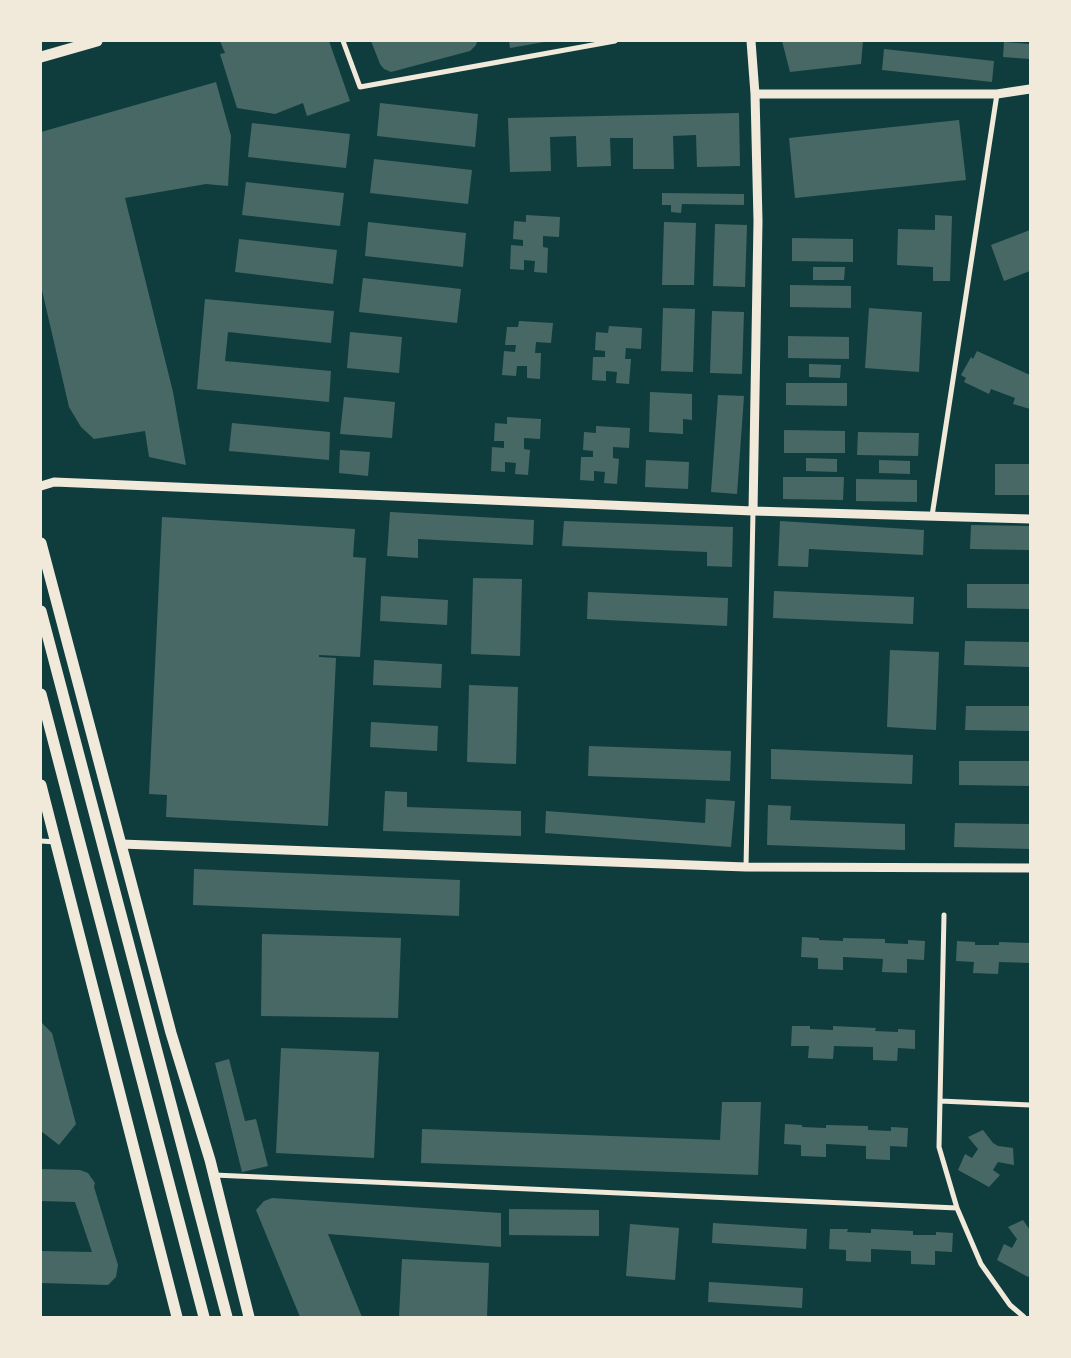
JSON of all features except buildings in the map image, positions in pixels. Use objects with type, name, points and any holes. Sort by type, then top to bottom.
[{"type":"main road","points":[[41,57],[97,41]]},
{"type":"main road","points":[[41,543],[171,1033],[214,1175],[250,1317]]},
{"type":"main road","points":[[41,611],[227,1317]]},
{"type":"main road","points":[[41,694],[204,1317]]},
{"type":"main road","points":[[41,785],[177,1317]]},
{"type":"street","points":[[343,41],[360,87],[614,41]]},
{"type":"street","points":[[746,867],[758,221],[755,94],[751,41]]},
{"type":"street","points":[[755,94],[997,94],[1030,89]]},
{"type":"street","points":[[932,516],[997,94]]},
{"type":"street","points":[[41,486],[54,482],[753,511],[1030,519]]},
{"type":"street","points":[[41,841],[56,842]]},
{"type":"street","points":[[121,844],[746,867],[1030,868]]},
{"type":"street","points":[[944,915],[939,1148],[957,1208],[981,1264],[1010,1305],[1024,1317]]},
{"type":"street","points":[[940,1101],[1030,1105]]},
{"type":"street","points":[[214,1175],[957,1208]]}]
